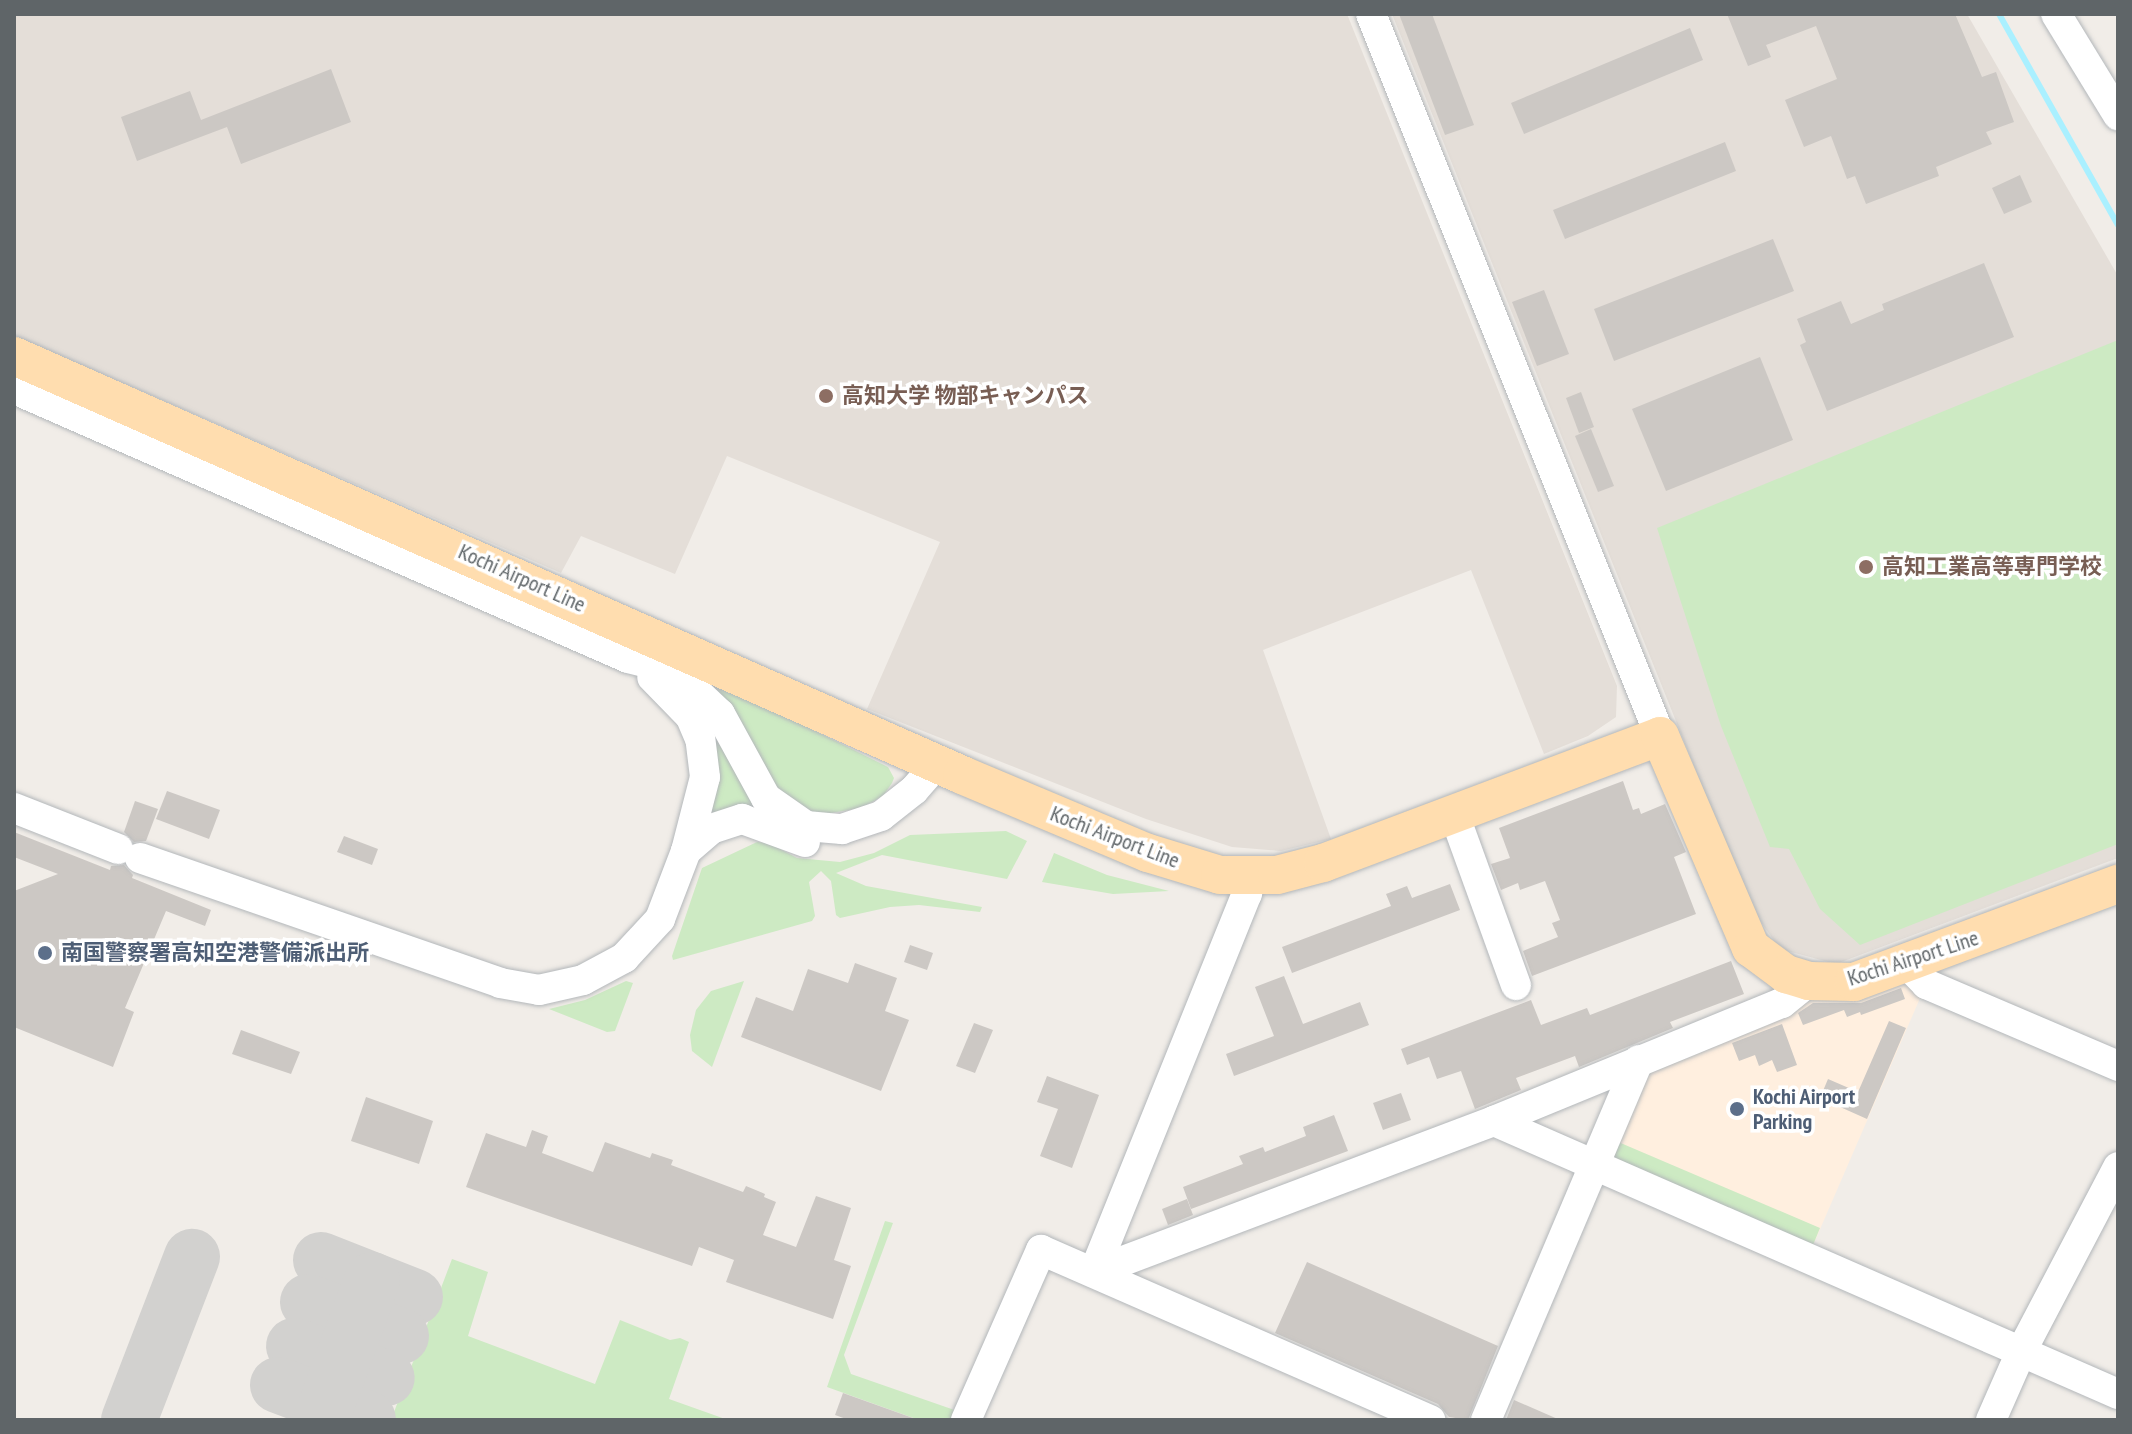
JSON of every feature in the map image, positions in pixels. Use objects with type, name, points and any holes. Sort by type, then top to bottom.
[{"type":"main road","name":"Kochi Airport Line","points":[[14,356],[937,764],[1148,853],[1220,875],[1277,875],[1323,863],[1660,736],[1751,948],[1786,974],[1809,981],[1854,982],[2118,884]]},
{"type":"street","points":[[1371,14],[1660,736]]},
{"type":"street","points":[[2056,14],[2118,115]]},
{"type":"street","points":[[14,389],[628,658],[663,667],[704,697],[730,730],[766,798],[806,826],[842,829],[881,816],[914,790],[937,764]]},
{"type":"street","points":[[14,808],[129,853],[459,969],[539,990],[583,980],[607,969],[636,947],[660,919],[686,851],[705,777],[700,739],[690,716],[673,696],[628,658]]},
{"type":"street","points":[[686,851],[711,829],[742,819],[805,842],[826,845],[860,840],[889,827],[925,797],[937,764]]},
{"type":"street","points":[[1454,814],[1516,985]]},
{"type":"street","points":[[1094,1272],[1247,894],[1250,877]]},
{"type":"street","points":[[1907,964],[1926,984],[2118,1066]]},
{"type":"street","points":[[1094,1272],[1494,1121],[1782,1003],[1809,981]]},
{"type":"street","points":[[1486,1420],[1639,1060]]},
{"type":"street","points":[[1494,1121],[2118,1394]]},
{"type":"street","points":[[1991,1420],[2021,1352],[2118,1167]]},
{"type":"street","points":[[966,1420],[1041,1250],[1431,1420]]},
{"type":"shaded area","name":"高知大学 物部キャンパス","points":[[14,14],[1347,14],[1617,686],[1616,717],[1588,736],[1544,754],[1471,570],[1263,650],[1331,839],[1281,851],[1232,847],[1146,819],[867,709],[940,542],[727,456],[675,574],[581,536],[561,573],[14,336]]},
{"type":"shaded area","name":"高知工業高等専門学校","points":[[1392,14],[1967,14],[2118,276],[2118,858],[1836,964],[1780,949],[1751,908]]},
{"type":"shaded area","name":"Kochi Airport Parking","points":[[1889,969],[1924,989],[1811,1250],[1607,1163],[1650,1065]]},
{"type":"green space","points":[[2118,340],[2118,844],[1860,945],[1820,909],[1789,849],[1770,847],[1721,726],[1657,528]]},
{"type":"green space","points":[[14,368],[781,714],[888,767],[894,778],[892,783],[883,796],[861,808],[813,816],[765,778],[738,725]]},
{"type":"green space","points":[[705,712],[770,814],[728,809],[705,817]]},
{"type":"green space","points":[[1006,831],[1027,841],[1007,879],[882,855],[836,873],[866,886],[982,907],[980,912],[919,905],[890,907],[840,918],[836,915],[831,881],[821,871],[809,882],[815,916],[812,921],[673,960],[702,868],[757,842],[769,843],[797,858],[840,862],[874,853],[910,835]]},
{"type":"green space","points":[[1054,853],[1107,875],[1169,891],[1113,894],[1042,882]]},
{"type":"green space","points":[[626,981],[633,983],[615,1031],[607,1032],[549,1009],[585,1000]]},
{"type":"green space","points":[[744,981],[712,1067],[692,1051],[690,1035],[696,1010],[711,991]]},
{"type":"green space","points":[[1616,1141],[1820,1228],[1811,1250],[1607,1163]]},
{"type":"green space","points":[[885,1221],[893,1223],[844,1355],[851,1374],[963,1413],[960,1420],[919,1420],[827,1387]]},
{"type":"green space","points":[[452,1259],[488,1272],[468,1336],[595,1384],[620,1320],[670,1340],[680,1338],[689,1342],[669,1399],[728,1420],[391,1420]]},
{"type":"building","points":[[1399,14],[1432,14],[1474,125],[1445,135]]},
{"type":"building","points":[[1727,14],[1955,14],[1982,77],[1996,72],[2014,122],[1986,132],[1992,144],[1936,167],[1939,176],[1866,204],[1855,176],[1847,179],[1831,136],[1804,147],[1785,100],[1837,79],[1816,26],[1766,45],[1771,57],[1748,66]]},
{"type":"building","points":[[1690,28],[1703,60],[1524,134],[1511,103]]},
{"type":"building","points":[[331,69],[351,122],[241,164],[227,127],[137,161],[121,117],[190,91],[201,120]]},
{"type":"building","points":[[1725,142],[1736,171],[1565,239],[1553,210]]},
{"type":"building","points":[[2020,175],[2032,202],[2004,214],[1992,188]]},
{"type":"building","points":[[1773,239],[1794,291],[1614,361],[1594,309]]},
{"type":"building","points":[[1984,263],[2014,337],[1827,411],[1800,345],[1806,342],[1797,319],[1841,301],[1851,324],[1884,310],[1882,304]]},
{"type":"building","points":[[1544,290],[1569,354],[1537,366],[1512,302]]},
{"type":"building","points":[[1760,357],[1793,440],[1666,491],[1632,409]]},
{"type":"building","points":[[1581,392],[1594,427],[1579,433],[1566,398]]},
{"type":"building","points":[[1591,429],[1614,486],[1598,492],[1575,436]]},
{"type":"building","points":[[1623,781],[1633,810],[1639,808],[1641,814],[1665,804],[1686,852],[1674,857],[1696,914],[1532,976],[1523,951],[1558,937],[1552,923],[1560,920],[1545,881],[1520,890],[1518,883],[1501,890],[1491,864],[1510,858],[1499,828]]},
{"type":"building","points":[[167,791],[220,810],[209,839],[156,819]]},
{"type":"building","points":[[135,801],[158,809],[146,841],[134,842],[124,832]]},
{"type":"building","points":[[14,832],[110,870],[111,866],[124,865],[133,875],[132,878],[211,910],[205,926],[166,911],[125,1008],[134,1012],[113,1067],[14,1027],[14,891],[58,874],[14,857]]},
{"type":"building","points":[[344,836],[378,849],[372,865],[337,852]]},
{"type":"building","points":[[1450,884],[1460,910],[1292,973],[1282,947],[1391,906],[1386,894],[1407,886],[1412,898]]},
{"type":"building","points":[[910,945],[933,953],[927,970],[904,962]]},
{"type":"building","points":[[1731,961],[1744,994],[1670,1022],[1673,1028],[1579,1067],[1575,1056],[1516,1078],[1521,1090],[1475,1109],[1461,1071],[1437,1079],[1429,1057],[1407,1065],[1401,1049],[1531,1000],[1541,1025],[1587,1008],[1590,1015]]},
{"type":"building","points":[[855,963],[897,978],[885,1011],[909,1020],[881,1091],[741,1037],[756,997],[793,1011],[808,969],[848,983]]},
{"type":"building","points":[[1284,976],[1303,1024],[1360,1002],[1369,1025],[1234,1076],[1226,1054],[1274,1036],[1255,987]]},
{"type":"building","points":[[1901,988],[1905,999],[1861,1015],[1860,1012],[1847,1017],[1844,1010],[1803,1025],[1798,1013],[1813,1003],[1861,1003]]},
{"type":"building","points":[[1889,1021],[1906,1028],[1867,1119],[1820,1098],[1828,1079],[1858,1092]]},
{"type":"building","points":[[974,1023],[993,1030],[975,1073],[956,1066]]},
{"type":"building","points":[[1782,1024],[1797,1065],[1777,1072],[1772,1060],[1759,1066],[1755,1055],[1739,1061],[1732,1043]]},
{"type":"building","points":[[241,1030],[300,1052],[291,1074],[232,1054]]},
{"type":"building","points":[[1047,1076],[1099,1095],[1072,1168],[1040,1156],[1058,1109],[1037,1102]]},
{"type":"building","points":[[1401,1093],[1411,1120],[1383,1130],[1373,1103]]},
{"type":"building","points":[[366,1097],[433,1121],[419,1164],[351,1141]]},
{"type":"building","points":[[1334,1115],[1348,1151],[1191,1209],[1183,1187],[1243,1164],[1239,1156],[1263,1147],[1265,1152],[1306,1136],[1303,1127]]},
{"type":"building","points":[[532,1130],[548,1136],[542,1153],[593,1172],[605,1142],[650,1158],[652,1153],[673,1160],[671,1165],[743,1192],[746,1186],[765,1194],[764,1197],[776,1202],[763,1235],[796,1247],[816,1196],[851,1208],[834,1260],[851,1266],[833,1319],[726,1282],[734,1260],[699,1247],[692,1266],[466,1187],[486,1133],[526,1147]]},
{"type":"building","points":[[1187,1199],[1193,1215],[1168,1225],[1162,1209]]},
{"type":"building","points":[[1307,1262],[1498,1346],[1468,1420],[1449,1417],[1438,1404],[1275,1333]]},
{"type":"building","points":[[843,1393],[913,1420],[849,1420],[835,1415]]},
{"type":"building","points":[[1514,1400],[1560,1420],[1506,1420]]},
{"type":"waterway","points":[[1999,14],[2118,225]]},
{"type":"taxiway","points":[[129,1420],[192,1257]]},
{"type":"taxiway","points":[[321,1260],[415,1297]]},
{"type":"taxiway","points":[[321,1420],[372,1280]]},
{"type":"taxiway","points":[[308,1302],[401,1336]]},
{"type":"taxiway","points":[[294,1346],[387,1378]]},
{"type":"taxiway","points":[[278,1385],[368,1419]]},
{"type":"place","name":"高知大学 物部キャンパス","points":[[826,396]]},
{"type":"place","name":"高知工業高等専門学校","points":[[1866,567]]},
{"type":"place","name":"南国警察署高知空港警備派出所","points":[[45,953]]},
{"type":"place","name":"Kochi Airport Parking","points":[[1737,1109]]}]
